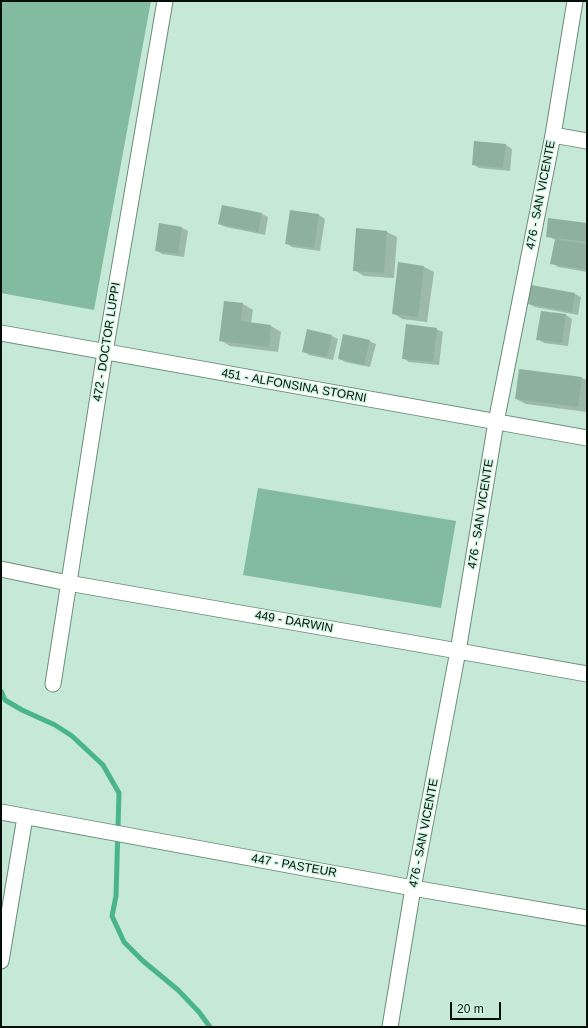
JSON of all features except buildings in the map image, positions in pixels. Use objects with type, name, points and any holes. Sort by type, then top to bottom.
[{"type":"street","name":"472 - DOCTOR LUPPI","points":[[53,684],[105,352],[165,1]]},
{"type":"street","name":"476 - SAN VICENTE","points":[[390,1027],[413,888],[458,651],[496,422],[553,135],[574,1]]},
{"type":"street","points":[[553,135],[587,141]]},
{"type":"street","name":"451 - ALFONSINA STORNI","points":[[1,333],[587,438]]},
{"type":"street","name":"449 - DARWIN","points":[[1,569],[68,584],[587,674]]},
{"type":"street","name":"447 - PASTEUR","points":[[1,812],[413,888],[587,918]]},
{"type":"street","points":[[1,961],[25,817]]},
{"type":"green space","points":[[1,1],[151,1],[94,310],[1,293]]},
{"type":"green space","points":[[258,488],[456,521],[441,608],[243,575]]},
{"type":"waterway","points":[[1,691],[5,700],[22,710],[55,725],[72,736],[103,765],[119,793],[116,896],[112,916],[124,942],[143,961],[178,990],[199,1012],[210,1027]]}]
